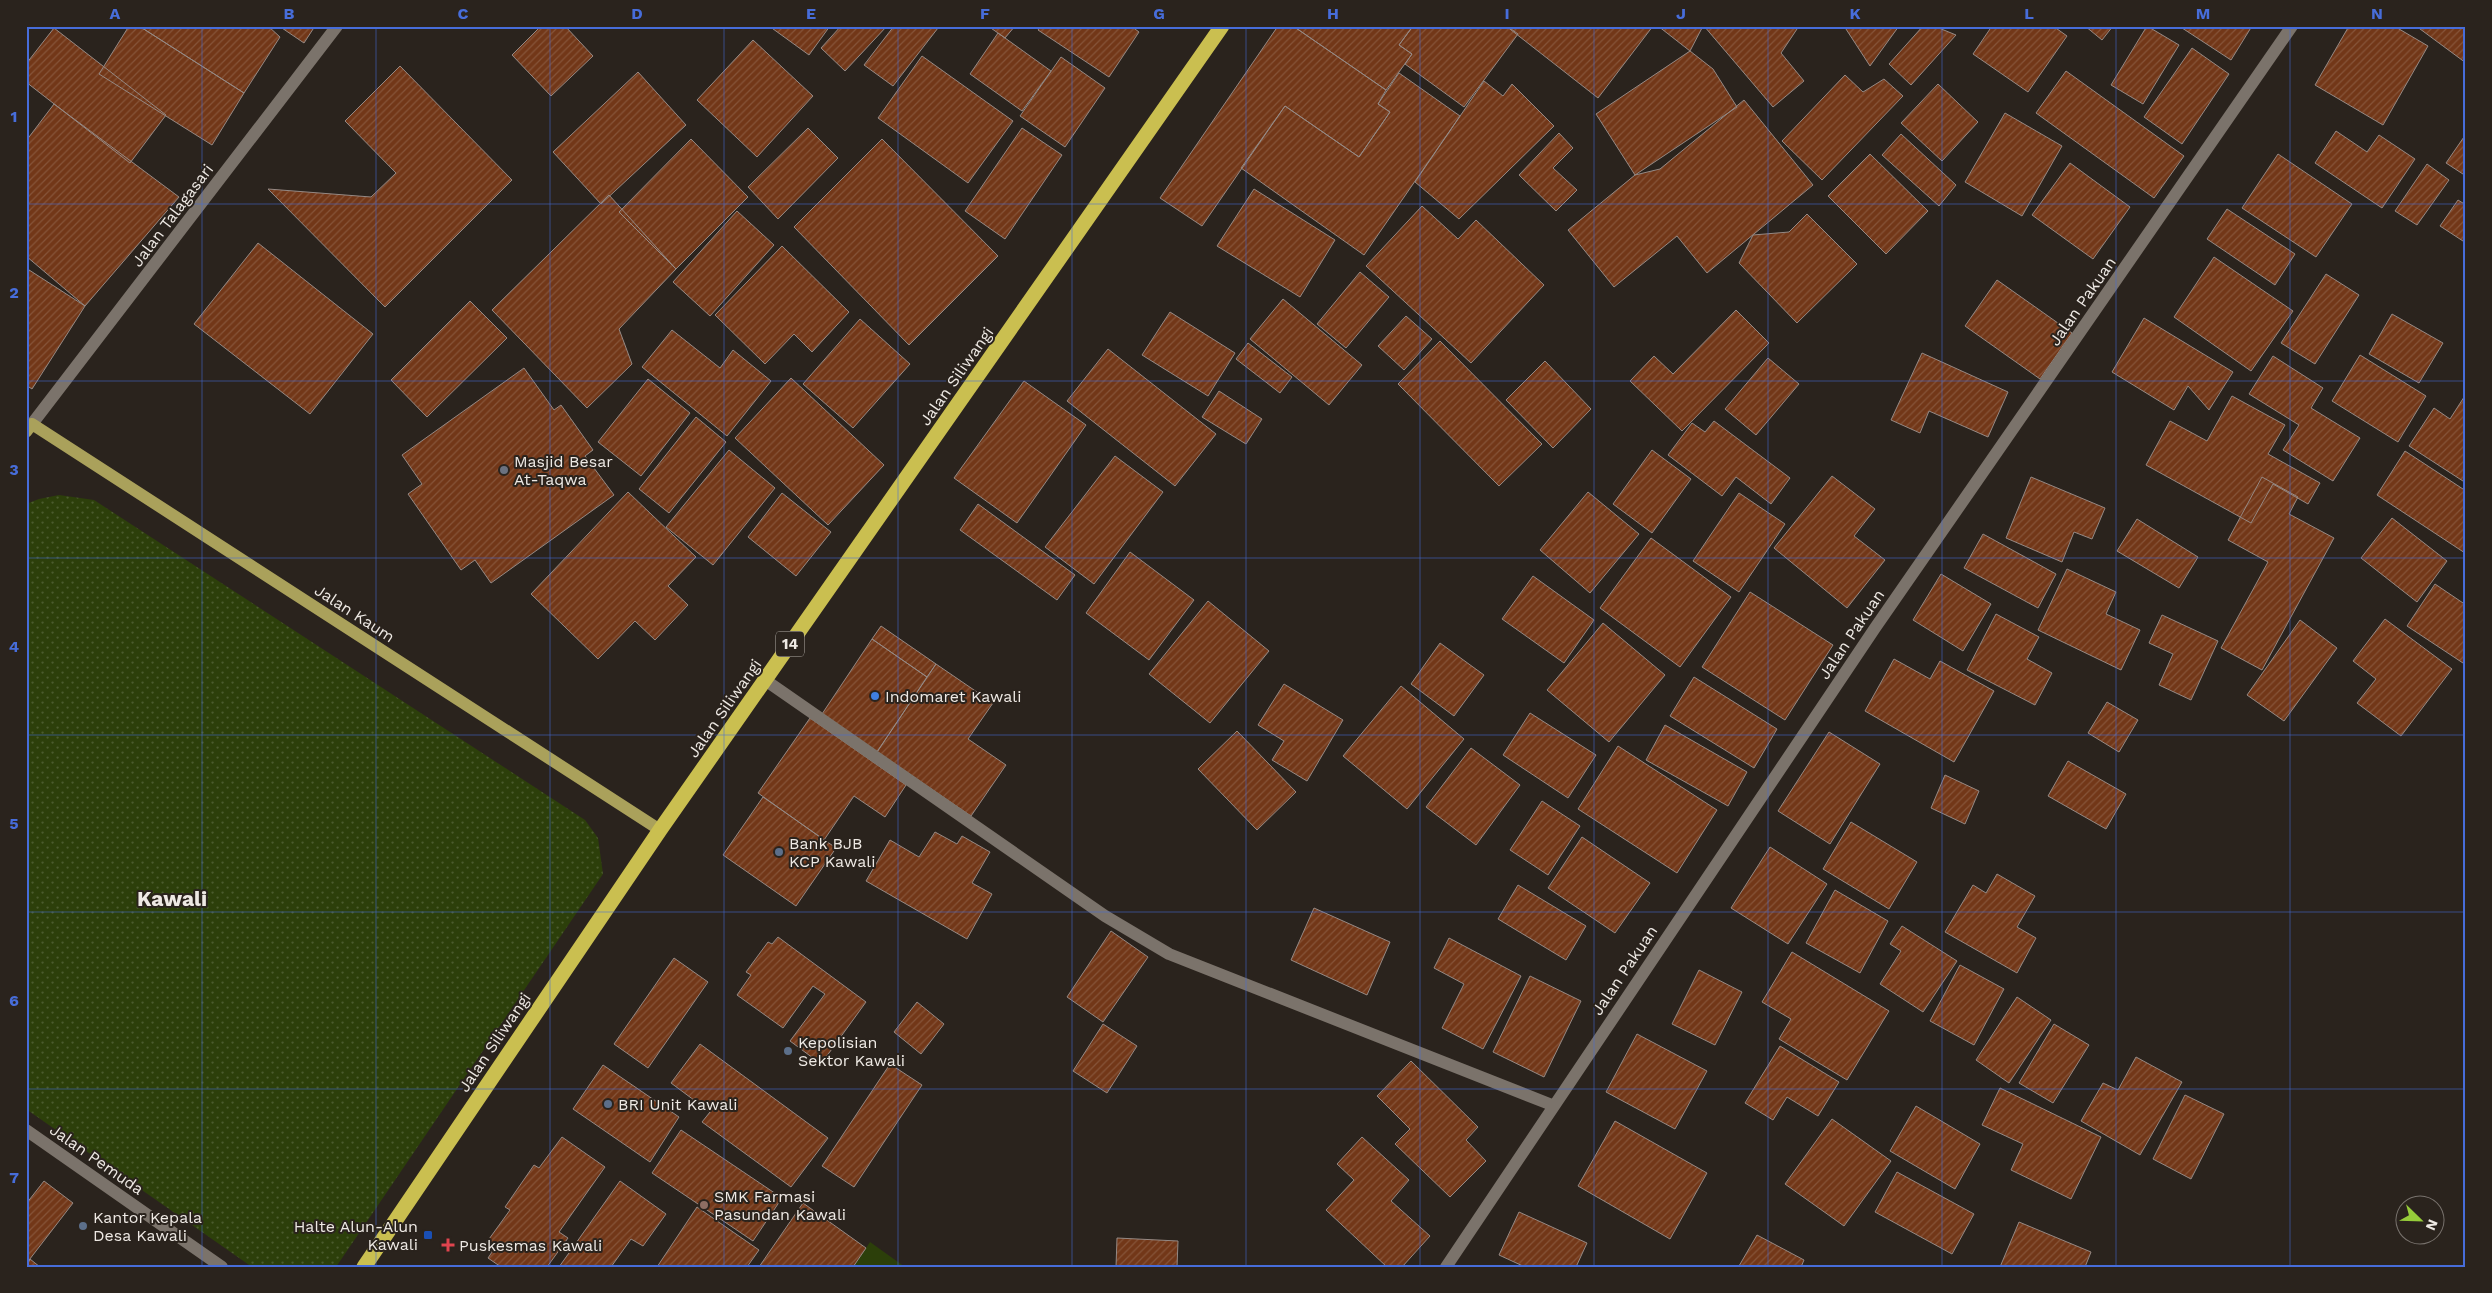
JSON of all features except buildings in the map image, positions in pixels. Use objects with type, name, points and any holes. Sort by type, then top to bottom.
[{"type":"highway","name":"Jalan Siliwangi","points":[[364,1267],[660,830],[1222,26]]},
{"type":"main road","name":"Jalan Kaum","points":[[29,428],[660,830]]},
{"type":"street","name":"Jalan Talagasari","points":[[29,428],[336,26]]},
{"type":"street","name":"Jalan Pakuan","points":[[1446,1267],[1552,1105],[1869,636],[2292,26]]},
{"type":"street","points":[[765,680],[1105,916],[1169,954],[1552,1105]]},
{"type":"street","name":"Jalan Pemuda","points":[[26,1130],[222,1267]]},
{"type":"green space","points":[[59,495],[94,500],[585,820],[598,838],[603,874],[336,1267],[252,1267],[26,1109],[26,504]]},
{"type":"green space","points":[[870,1242],[905,1267],[853,1267]]},
{"type":"place","name":"Masjid Besar At-Taqwa","points":[[504,470]]},
{"type":"place","name":"Indomaret Kawali","points":[[875,696]]},
{"type":"place","name":"Bank BJB KCP Kawali","points":[[779,852]]},
{"type":"place","name":"Kepolisian Sektor Kawali","points":[[788,1051]]},
{"type":"place","name":"BRI Unit Kawali","points":[[608,1104]]},
{"type":"place","name":"SMK Farmasi Pasundan Kawali","points":[[704,1205]]},
{"type":"place","name":"Kantor Kepala Desa Kawali","points":[[83,1226]]},
{"type":"place","name":"Halte Alun-Alun Kawali","points":[[428,1235]]},
{"type":"place","name":"Puskesmas Kawali","points":[[448,1245]]},
{"type":"district","name":"Kawali","points":[[172,899]]}]
